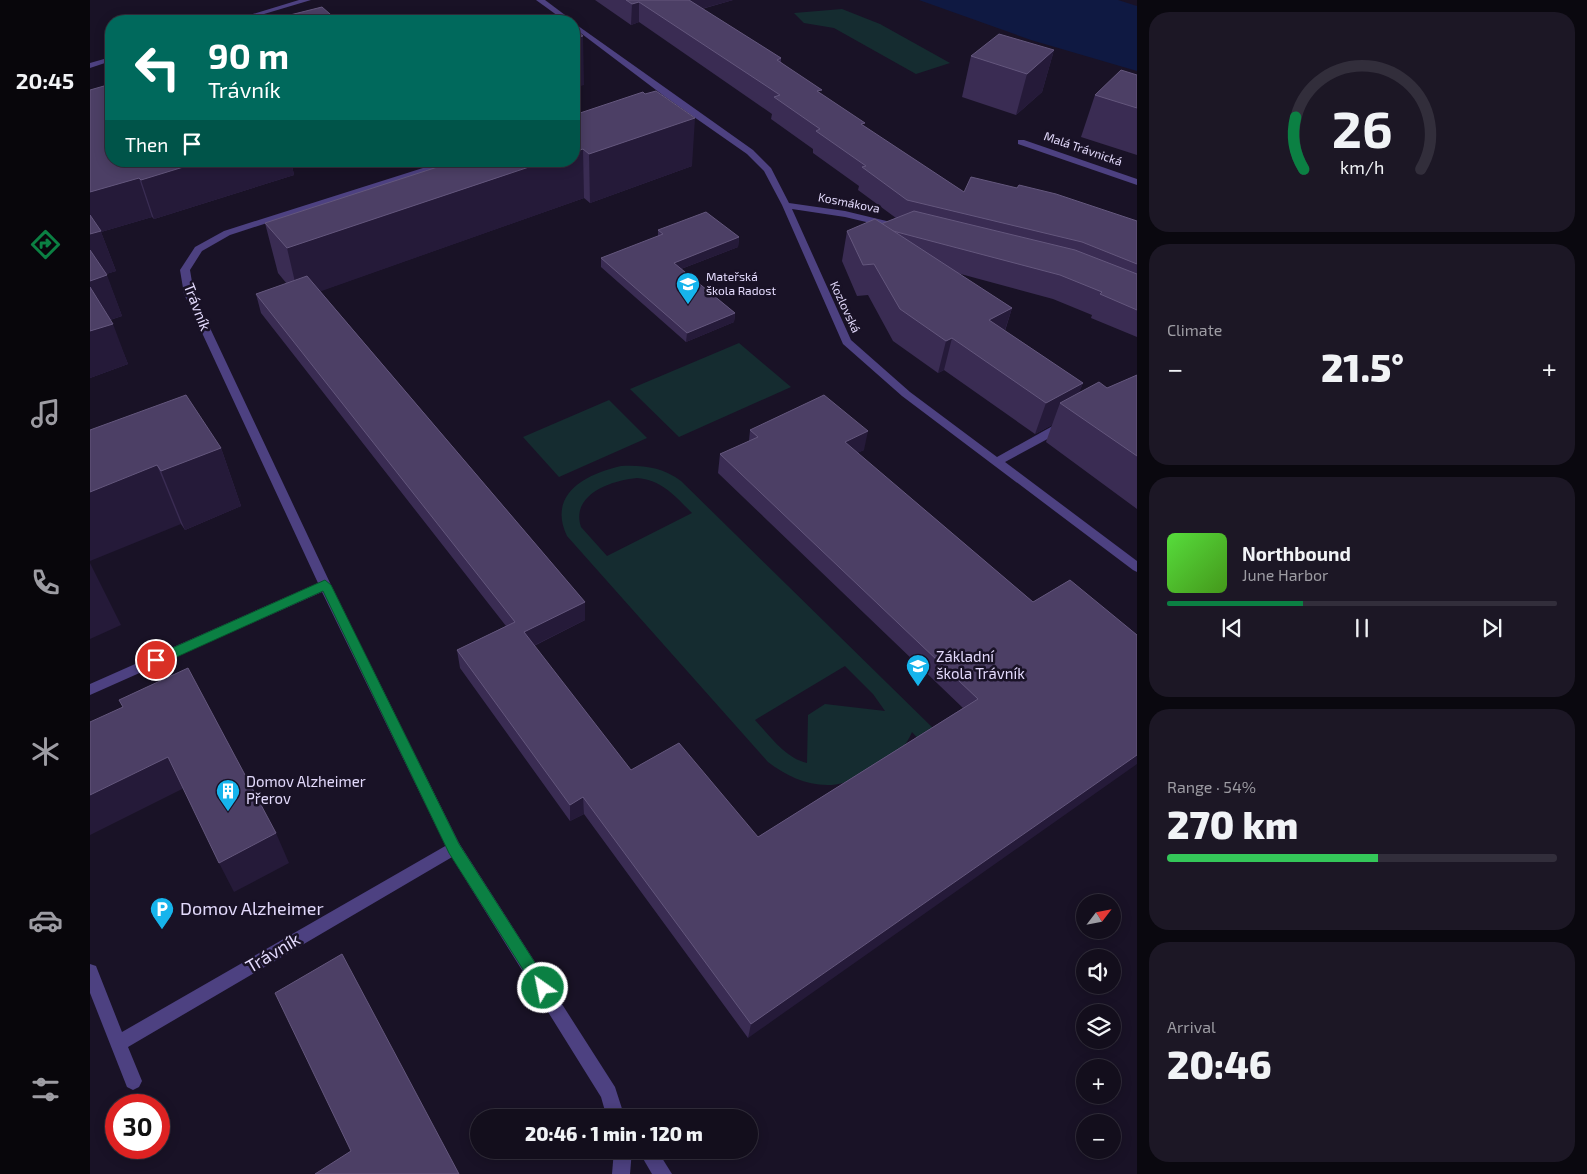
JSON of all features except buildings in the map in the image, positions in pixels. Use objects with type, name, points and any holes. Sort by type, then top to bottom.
[{"type":"street","points":[[255,15],[307,0]]},
{"type":"street","points":[[540,0],[561,15]]},
{"type":"street","name":"Kozlovská","points":[[580,30],[662,96],[750,152],[768,170],[786,205],[847,342],[906,394],[1137,567]]},
{"type":"street","points":[[90,61],[105,58]]},
{"type":"street","points":[[90,66],[105,60]]},
{"type":"street","name":"Malá Trávnická","points":[[1021,142],[1137,182]]},
{"type":"street","name":"Trávník","points":[[436,167],[227,233],[198,249],[185,270],[189,294],[325,585],[454,848],[609,1093],[613,1109]]},
{"type":"street","name":"Kosmákova","points":[[786,205],[845,214],[912,230]]},
{"type":"street","points":[[997,462],[1072,420]]},
{"type":"street","points":[[90,690],[325,585]]},
{"type":"street","name":"Trávník","points":[[118,1044],[454,848]]},
{"type":"street","points":[[90,972],[133,1081]]},
{"type":"street","points":[[609,1093],[620,1109]]},
{"type":"street","points":[[621,1174],[623,1159]]},
{"type":"street","points":[[653,1159],[663,1174]]},
{"type":"green space","points":[[842,9],[880,24],[950,63],[916,74],[834,28],[804,23],[794,13]]},
{"type":"green space","points":[[739,343],[791,387],[679,437],[630,389]]},
{"type":"green space","points":[[609,400],[647,438],[559,477],[523,437]]},
{"type":"green space","points":[[621,466],[645,467],[667,473],[681,481],[937,732],[921,742],[912,732],[901,749],[892,757],[854,779],[836,784],[826,785],[805,782],[786,774],[768,762],[567,536],[562,521],[562,508],[566,498],[573,488],[583,481],[595,474]],"holes":[[[637,478],[646,479],[661,485],[692,513],[607,556],[581,527],[579,516],[582,506],[596,491],[617,482]],[[845,666],[873,694],[885,711],[825,704],[808,715],[807,763],[792,756],[778,746],[755,720]]]},
{"type":"water","points":[[919,0],[1118,0],[1137,6],[1137,71],[1031,40]]},
{"type":"place","name":"Mateřská škola Radost","points":[[688,305]]},
{"type":"place","name":"Základní škola Trávník","points":[[918,687]]},
{"type":"place","name":"Domov Alzheimer Přerov","points":[[228,812]]},
{"type":"place","name":"Domov Alzheimer","points":[[162,930]]},
{"type":"route","points":[[156,660],[325,585],[454,848],[543,988]]}]
